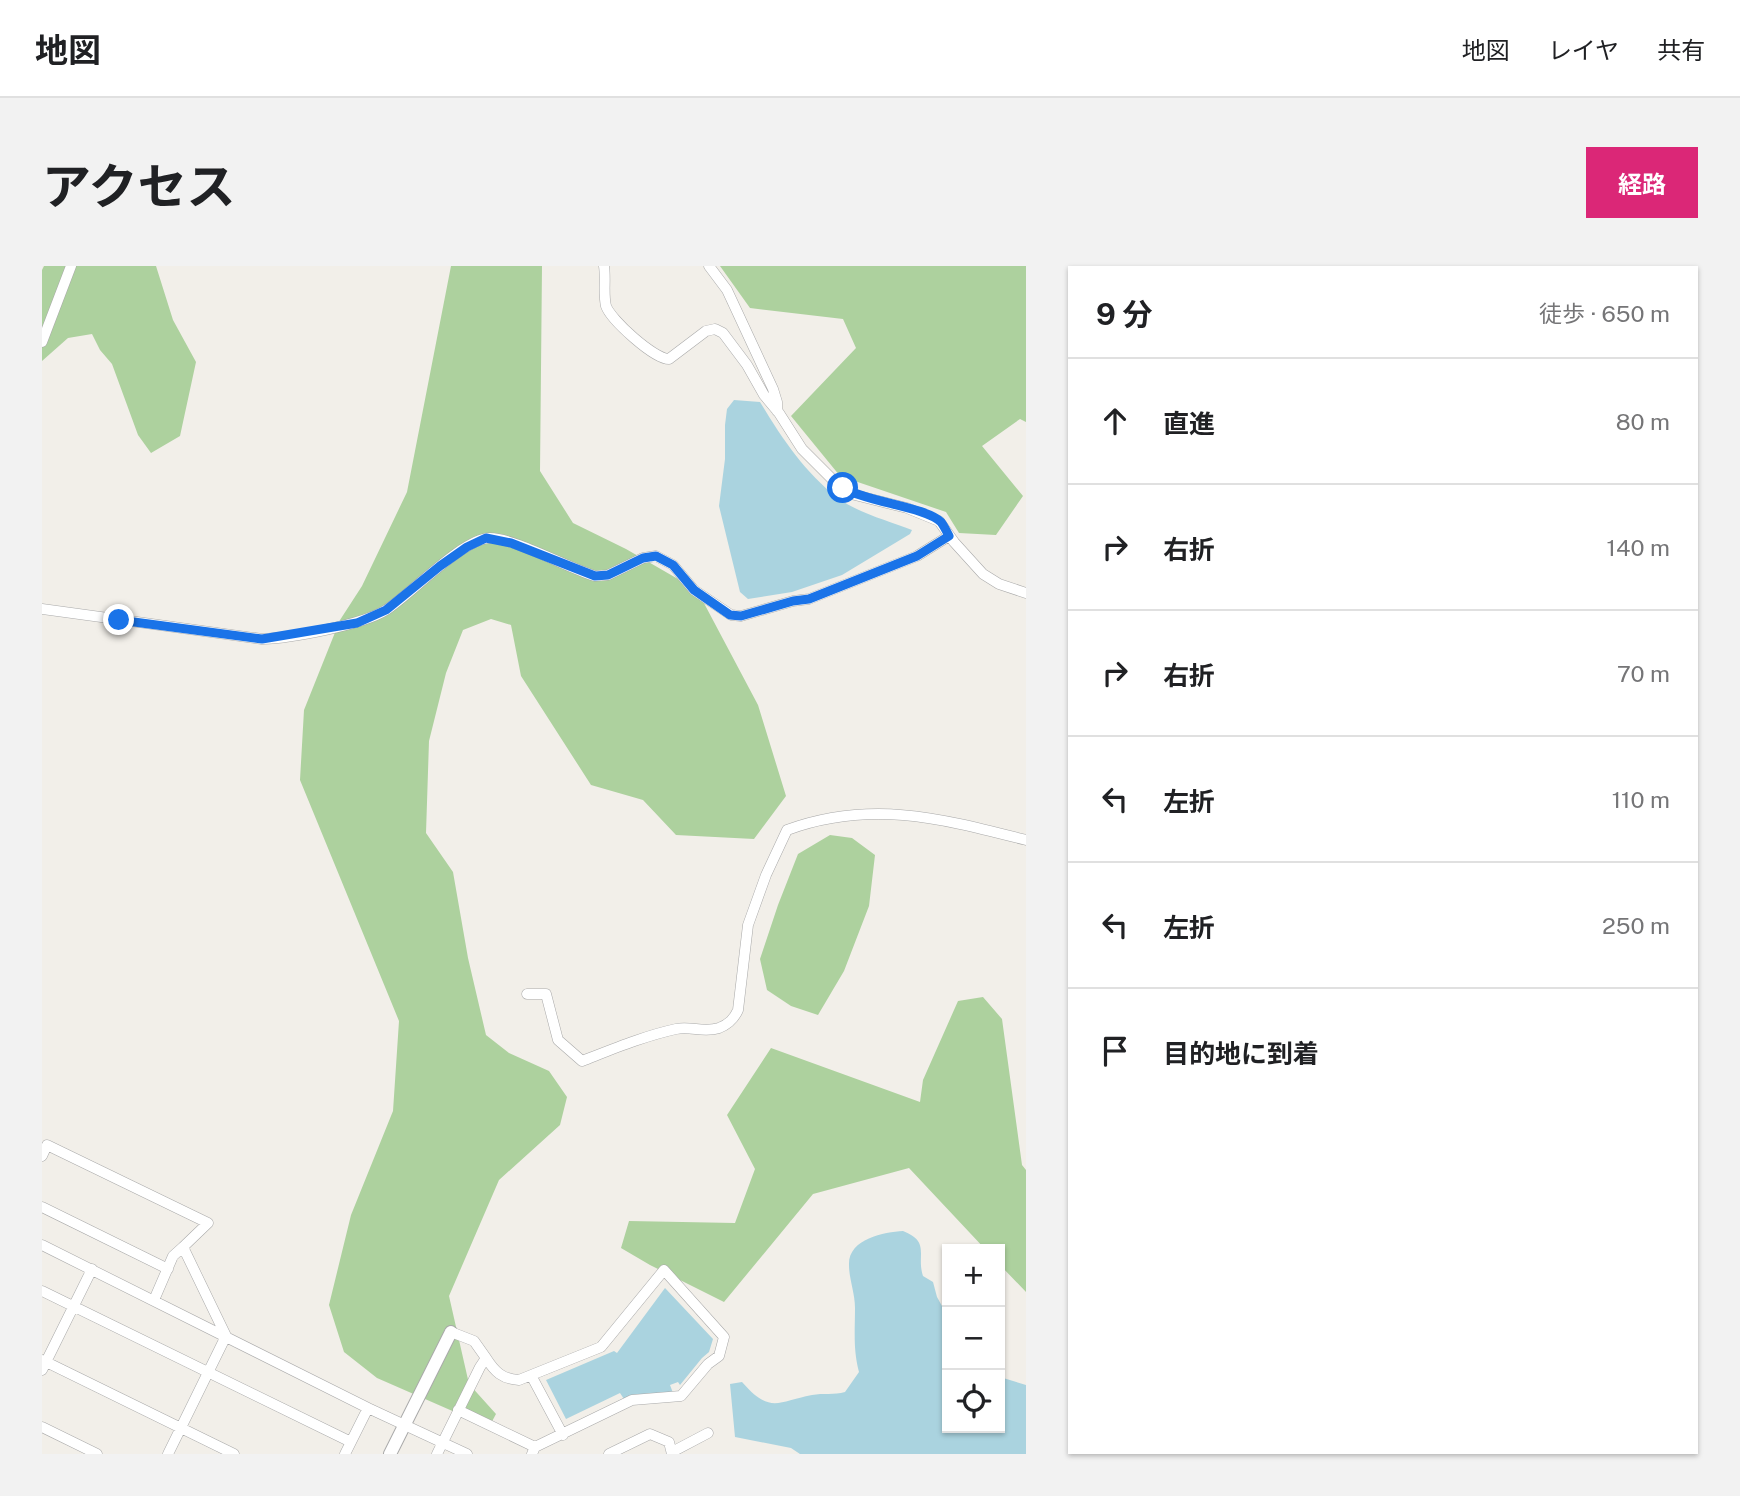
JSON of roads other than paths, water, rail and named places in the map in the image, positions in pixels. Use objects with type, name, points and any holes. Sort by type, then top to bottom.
[{"type":"street","points":[[42,342],[71,266]]},
{"type":"street","points":[[604,266],[607,307],[610,313],[622,327],[658,357],[669,359],[711,328],[720,330],[809,457],[843,488],[864,498],[907,508],[939,520],[949,536],[990,580],[1026,593]]},
{"type":"street","points":[[709,266],[727,290],[773,389],[777,411]]},
{"type":"street","points":[[42,609],[262,639],[279,638],[357,623],[376,615],[405,596],[467,547],[490,538],[511,543],[595,576],[608,575],[643,558],[656,556],[673,565],[704,598],[730,615],[741,616],[809,599],[917,556],[949,536]]},
{"type":"street","points":[[527,994],[546,994],[558,1040],[582,1061],[674,1029],[690,1027],[709,1031],[719,1028],[732,1020],[738,1010],[748,925],[766,875],[787,830],[826,819],[874,813],[927,816],[988,829],[1026,841]]},
{"type":"street","points":[[42,1156],[47,1145],[208,1223],[173,1256],[154,1300]]},
{"type":"street","points":[[42,1207],[168,1269]]},
{"type":"street","points":[[42,1245],[464,1453]]},
{"type":"street","points":[[183,1247],[226,1336]]},
{"type":"street","points":[[92,1269],[43,1364],[234,1454]]},
{"type":"street","points":[[390,1454],[451,1332],[474,1341],[499,1375],[519,1380],[533,1377],[601,1347],[664,1270],[724,1337],[719,1356],[708,1364],[681,1396],[632,1400],[533,1451],[458,1410]]},
{"type":"street","points":[[42,1291],[351,1442]]},
{"type":"street","points":[[168,1454],[226,1336]]},
{"type":"street","points":[[438,1454],[486,1358]]},
{"type":"street","points":[[533,1377],[563,1435]]},
{"type":"street","points":[[345,1454],[368,1408]]},
{"type":"street","points":[[42,1427],[97,1454]]},
{"type":"street","points":[[609,1454],[650,1434],[669,1442],[672,1453],[708,1433]]},
{"type":"water","points":[[734,400],[760,402],[794,454],[838,498],[864,512],[912,530],[910,534],[842,575],[792,592],[748,599],[740,592],[719,506],[725,459],[727,409]]},
{"type":"water","points":[[903,1231],[917,1240],[921,1250],[923,1276],[933,1282],[942,1306],[942,1433],[1005,1433],[1005,1379],[1026,1385],[1026,1454],[800,1454],[791,1448],[735,1437],[730,1384],[742,1382],[760,1399],[774,1403],[845,1392],[859,1372],[855,1348],[855,1302],[849,1270],[850,1256],[861,1243],[886,1233]]},
{"type":"water","points":[[665,1288],[713,1339],[709,1352],[680,1385],[678,1382],[670,1385],[673,1393],[624,1399],[620,1393],[566,1419],[546,1380],[614,1351],[617,1353]]}]
